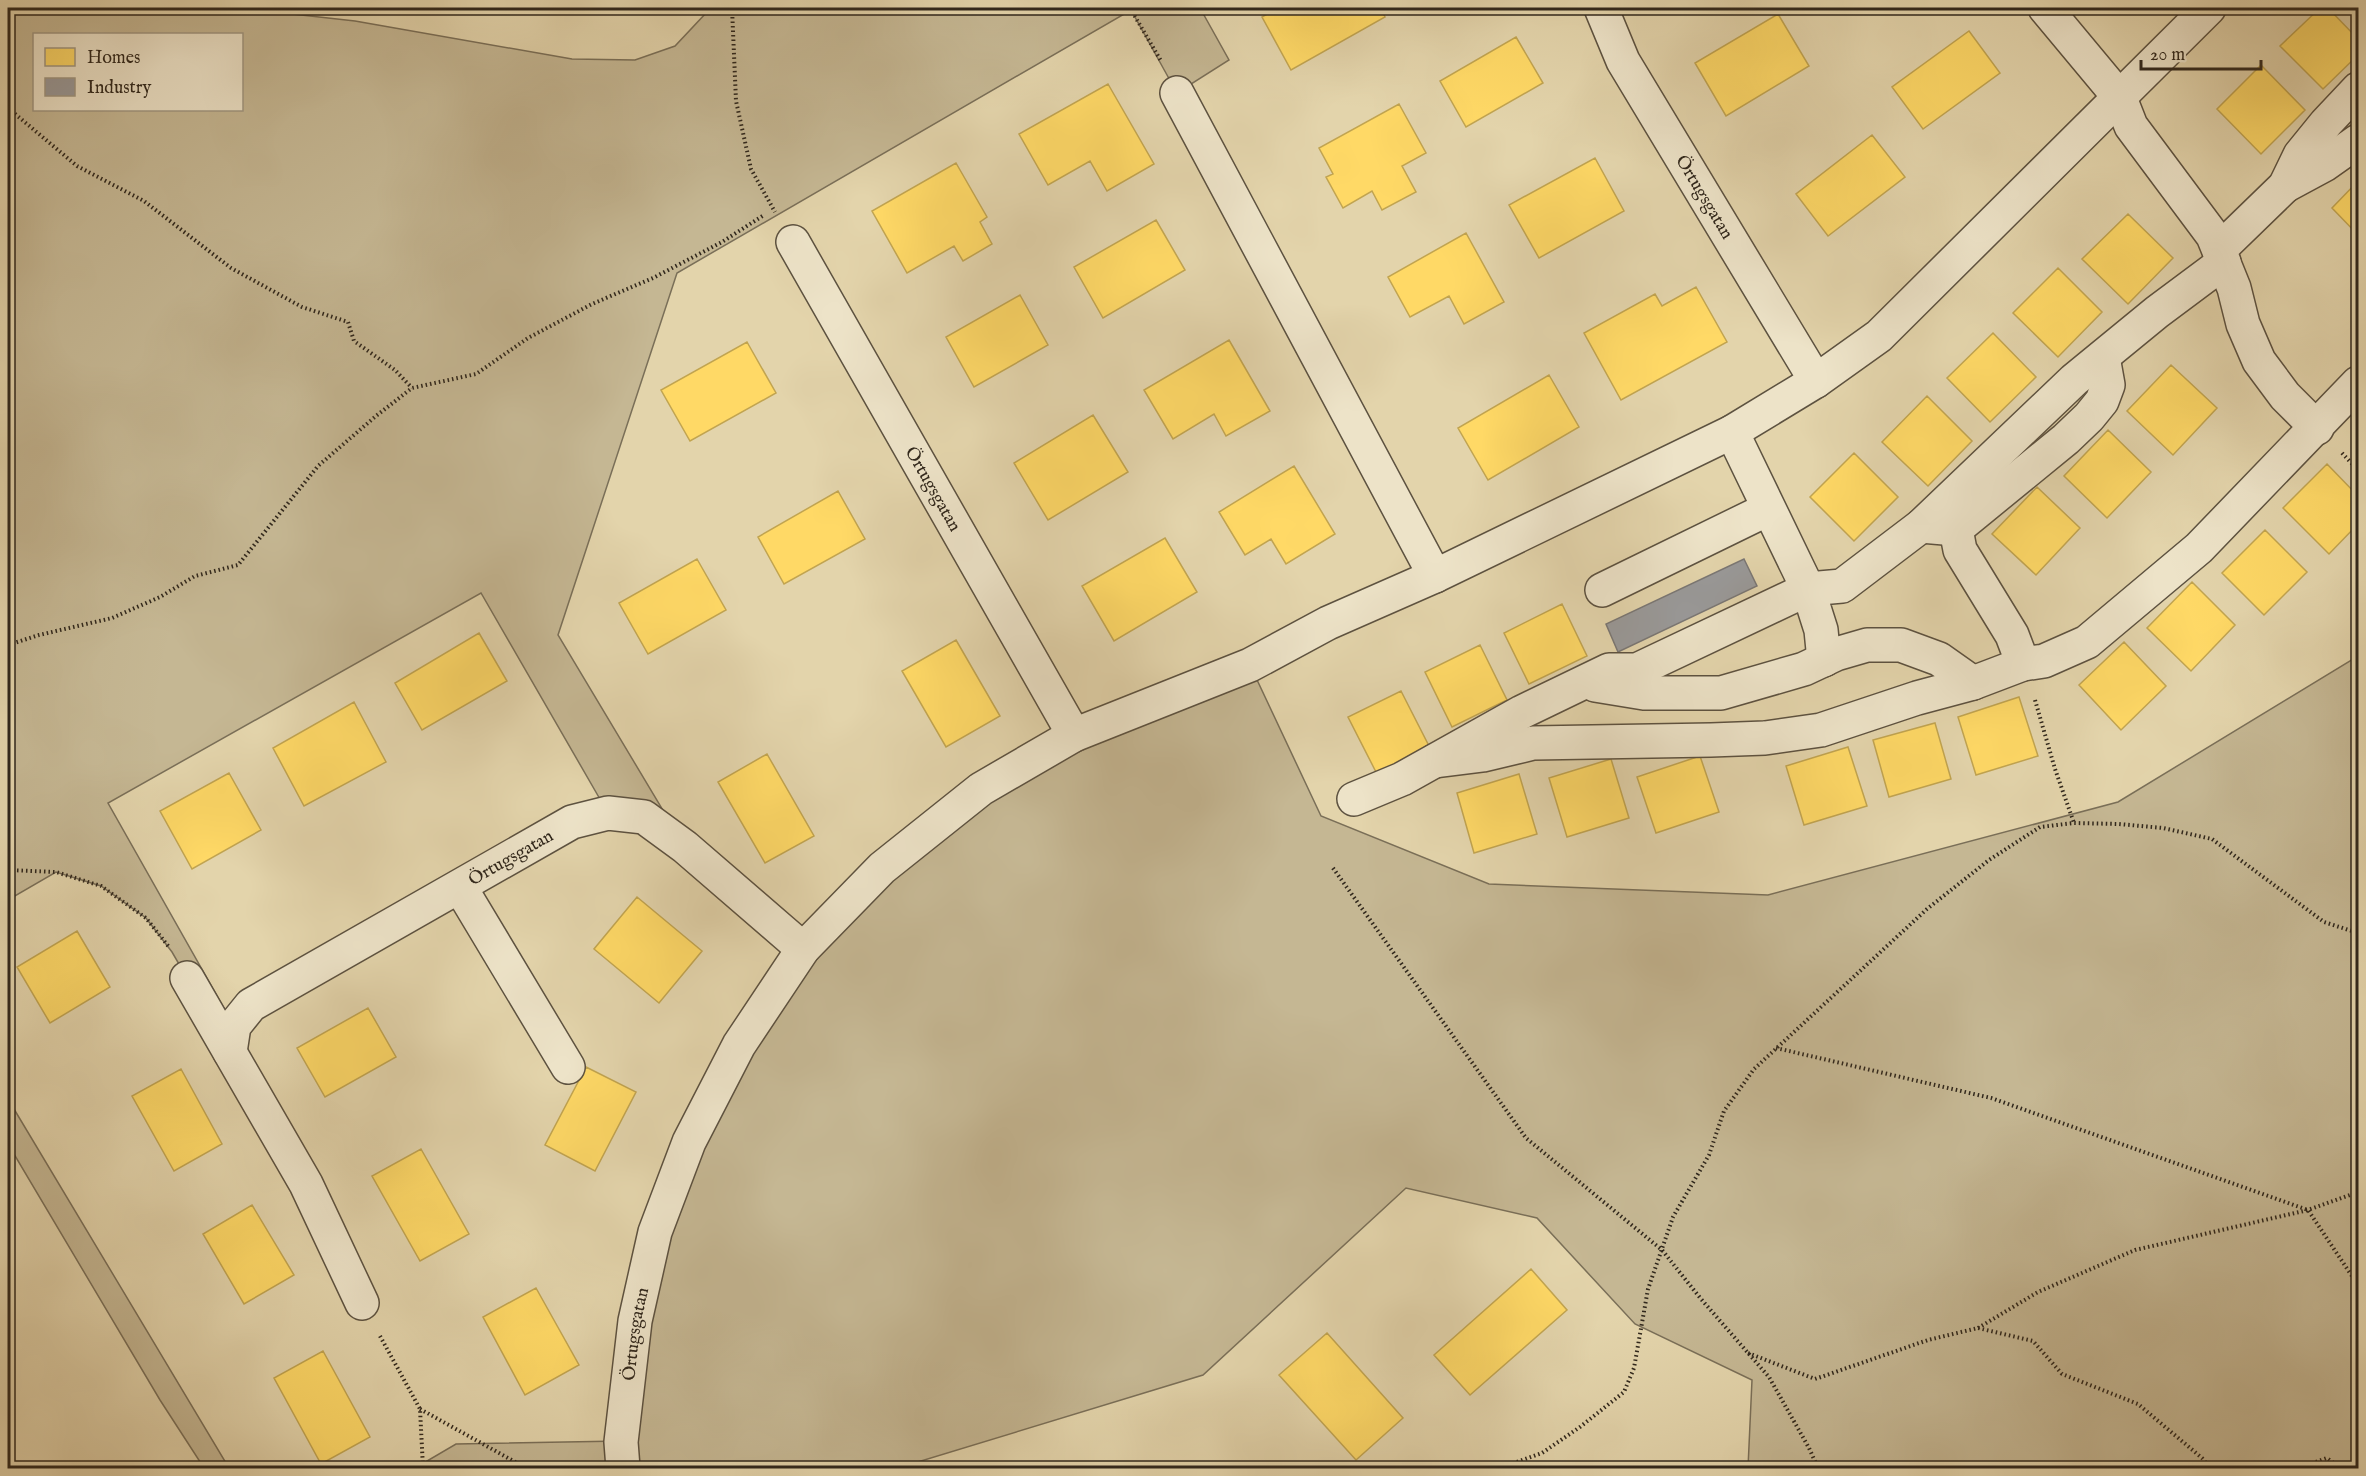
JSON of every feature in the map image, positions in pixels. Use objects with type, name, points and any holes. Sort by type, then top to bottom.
[{"type":"street","name":"Örtugsgatan","points":[[1601,8],[1623,61],[1816,381]]},
{"type":"street","points":[[2045,8],[2120,98],[2131,126],[2213,236],[2234,288],[2243,324],[2259,361],[2285,396],[2317,428]]},
{"type":"street","name":"Örtugsgatan","points":[[623,1468],[621,1442],[635,1321],[655,1232],[689,1142],[739,1045],[803,949],[882,868],[981,789],[1074,735],[1250,665],[1328,623],[1435,576],[1732,432],[1816,381],[1879,336],[2209,8]]},
{"type":"street","points":[[1354,799],[1402,779],[1522,712],[1609,670],[1637,670],[1808,589],[1842,586],[1921,526],[2023,426],[2221,256],[2285,186],[2300,155],[2325,123],[2358,89]]},
{"type":"street","points":[[1177,93],[1435,576]]},
{"type":"street","points":[[2285,186],[2324,165],[2358,141]]},
{"type":"street","name":"Örtugsgatan","points":[[793,242],[1074,735]]},
{"type":"street","points":[[1921,526],[1956,529],[2066,439],[2102,401],[2108,385],[2103,357]]},
{"type":"street","points":[[1435,761],[1483,755],[1533,743],[1765,738],[1821,729],[1917,698],[1973,683],[2023,664],[2044,661],[2087,642],[2199,548],[2358,383]]},
{"type":"street","points":[[1732,432],[1808,589],[1821,630],[1824,660]]},
{"type":"street","points":[[1602,590],[1768,509]]},
{"type":"street","points":[[1956,529],[1960,550],[2012,635],[2023,664]]},
{"type":"street","points":[[1583,683],[1644,693],[1720,693],[1804,669],[1867,645],[1901,645],[1939,659],[1973,683]]},
{"type":"street","name":"Örtugsgatan","points":[[230,1052],[234,1026],[251,1005],[572,822],[608,813],[644,817],[685,847],[803,949]]},
{"type":"street","points":[[459,887],[568,1067]]},
{"type":"street","points":[[187,978],[306,1184],[362,1304]]},
{"type":"path","points":[[8,645],[39,635],[112,618],[160,597],[195,576],[238,565],[318,466],[412,388],[476,374],[528,338],[592,304],[653,278],[775,212],[751,169],[736,100],[732,8]]},
{"type":"path","points":[[1130,8],[1177,93]]},
{"type":"path","points":[[8,108],[77,166],[144,201],[231,268],[302,307],[348,322],[354,341],[394,370],[412,388]]},
{"type":"path","points":[[2023,664],[2074,823]]},
{"type":"path","points":[[1500,1468],[1542,1453],[1580,1427],[1624,1392],[1634,1368],[1648,1289],[1673,1217],[1709,1155],[1724,1111],[1754,1069],[1927,909],[1989,860],[2040,827],[2074,823],[2119,824],[2163,828],[2212,839],[2324,922],[2358,933]]},
{"type":"path","points":[[1333,868],[1526,1138],[1662,1250],[1768,1377],[1818,1468]]},
{"type":"path","points":[[8,870],[56,872],[101,886],[146,918],[172,952],[187,978]]},
{"type":"path","points":[[1775,1048],[1991,1098],[2308,1210],[2352,1275],[2358,1275]]},
{"type":"path","points":[[1747,1352],[1815,1379],[1928,1340],[1978,1328],[2038,1292],[2135,1250],[2308,1210],[2358,1192]]},
{"type":"path","points":[[362,1304],[420,1408],[423,1468]]},
{"type":"path","points":[[1978,1328],[2033,1341],[2062,1374],[2138,1404],[2202,1458],[2210,1468]]},
{"type":"path","points":[[420,1408],[526,1468]]},
{"type":"path","points":[[2299,1468],[2327,1458],[2340,1468]]},
{"type":"shaded area","points":[[8,8],[238,8],[355,21],[572,59],[635,60],[675,46],[708,8],[1200,8],[1229,60],[1177,93],[1131,10],[677,273],[558,635],[685,847],[608,813],[481,593],[108,803],[234,1026],[230,1052],[172,952],[146,918],[101,886],[56,872],[8,900]]},
{"type":"shaded area","points":[[2358,656],[2358,1468],[1748,1468],[1752,1380],[1635,1324],[1537,1218],[1406,1188],[1203,1375],[898,1468],[415,1468],[456,1444],[621,1441],[655,1232],[803,949],[981,789],[1250,665],[1321,816],[1489,884],[1768,895],[2118,802]]},
{"type":"shaded area","points":[[8,1099],[229,1468],[204,1468],[160,1400],[8,1144]]},
{"type":"building: Homes","points":[[1278,8],[1380,8],[1385,17],[1291,70],[1262,17]]},
{"type":"building: Homes","points":[[2320,8],[2328,8],[2358,39],[2358,55],[2323,89],[2280,46]]},
{"type":"building: Homes","points":[[1778,14],[1809,66],[1726,116],[1695,63]]},
{"type":"building: Homes","points":[[1969,31],[2000,73],[1923,129],[1892,87]]},
{"type":"building: Homes","points":[[1516,37],[1543,83],[1466,127],[1440,81]]},
{"type":"building: Homes","points":[[2261,65],[2305,110],[2261,154],[2217,109]]},
{"type":"building: Homes","points":[[1108,84],[1154,164],[1107,191],[1090,161],[1048,185],[1019,134]]},
{"type":"building: Homes","points":[[1399,104],[1426,153],[1402,166],[1416,192],[1382,210],[1372,191],[1343,208],[1326,177],[1333,174],[1319,148]]},
{"type":"building: Homes","points":[[1872,135],[1905,177],[1828,236],[1796,194]]},
{"type":"building: Homes","points":[[1595,158],[1624,211],[1539,258],[1509,205]]},
{"type":"building: Homes","points":[[956,163],[987,217],[980,222],[992,244],[963,261],[954,246],[907,273],[872,211]]},
{"type":"building: Homes","points":[[2358,181],[2358,235],[2332,208]]},
{"type":"building: Homes","points":[[2128,214],[2173,258],[2128,304],[2082,259]]},
{"type":"building: Homes","points":[[1156,220],[1185,270],[1103,318],[1074,267]]},
{"type":"building: Homes","points":[[1466,233],[1504,302],[1464,324],[1449,296],[1410,317],[1388,277]]},
{"type":"building: Homes","points":[[2058,268],[2102,312],[2058,357],[2013,313]]},
{"type":"building: Homes","points":[[1696,287],[1727,342],[1621,400],[1584,333],[1655,294],[1662,306]]},
{"type":"building: Homes","points":[[1020,295],[1048,345],[974,387],[946,337]]},
{"type":"building: Homes","points":[[1993,333],[2036,377],[1990,422],[1947,378]]},
{"type":"building: Homes","points":[[1229,340],[1270,411],[1226,436],[1214,414],[1173,439],[1144,390]]},
{"type":"building: Homes","points":[[747,342],[776,393],[690,441],[661,390]]},
{"type":"building: Homes","points":[[2171,365],[2217,408],[2173,455],[2127,411]]},
{"type":"building: Homes","points":[[1549,375],[1579,427],[1488,480],[1458,428]]},
{"type":"building: Homes","points":[[1927,396],[1972,441],[1928,486],[1882,442]]},
{"type":"building: Homes","points":[[1093,415],[1128,472],[1048,520],[1014,463]]},
{"type":"building: Homes","points":[[2108,430],[2151,472],[2107,518],[2064,476]]},
{"type":"building: Homes","points":[[1854,453],[1898,497],[1854,541],[1810,497]]},
{"type":"building: Homes","points":[[2327,464],[2358,496],[2358,524],[2329,554],[2283,508]]},
{"type":"building: Homes","points":[[1294,466],[1335,534],[1286,564],[1271,539],[1245,555],[1219,512]]},
{"type":"building: Homes","points":[[2037,487],[2080,528],[2036,575],[1992,534]]},
{"type":"building: Homes","points":[[838,491],[865,539],[784,584],[758,537]]},
{"type":"building: Homes","points":[[2265,530],[2307,572],[2264,615],[2222,573]]},
{"type":"building: Homes","points":[[1165,538],[1197,592],[1114,641],[1082,586]]},
{"type":"building: Homes","points":[[697,559],[726,610],[648,654],[619,603]]},
{"type":"building: Homes","points":[[2192,582],[2235,625],[2191,671],[2147,628]]},
{"type":"building: Homes","points":[[1562,604],[1587,656],[1529,684],[1504,633]]},
{"type":"building: Homes","points":[[479,633],[507,681],[422,730],[395,683]]},
{"type":"building: Homes","points":[[956,640],[1000,716],[946,747],[902,671]]},
{"type":"building: Homes","points":[[2124,642],[2166,686],[2121,730],[2079,685]]},
{"type":"building: Homes","points":[[1480,645],[1507,700],[1452,727],[1425,672]]},
{"type":"building: Homes","points":[[1401,691],[1430,748],[1377,774],[1348,717]]},
{"type":"building: Homes","points":[[2019,697],[2038,756],[1976,775],[1958,717]]},
{"type":"building: Homes","points":[[354,702],[386,762],[304,806],[273,748]]},
{"type":"building: Homes","points":[[1935,723],[1951,779],[1889,797],[1873,740]]},
{"type":"building: Homes","points":[[1848,747],[1867,806],[1804,825],[1786,766]]},
{"type":"building: Homes","points":[[767,754],[814,836],[765,863],[718,782]]},
{"type":"building: Homes","points":[[1700,756],[1719,812],[1656,833],[1637,777]]},
{"type":"building: Homes","points":[[1611,759],[1629,818],[1567,837],[1549,778]]},
{"type":"building: Homes","points":[[229,773],[261,830],[192,869],[160,811]]},
{"type":"building: Homes","points":[[1519,774],[1537,834],[1474,853],[1457,793]]},
{"type":"building: Homes","points":[[637,897],[702,951],[659,1003],[594,949]]},
{"type":"building: Homes","points":[[77,931],[110,987],[50,1023],[17,967]]},
{"type":"building: Homes","points":[[368,1008],[396,1057],[325,1097],[297,1048]]},
{"type":"building: Homes","points":[[586,1067],[636,1092],[595,1171],[545,1145]]},
{"type":"building: Homes","points":[[181,1069],[222,1144],[174,1171],[132,1096]]},
{"type":"building: Homes","points":[[421,1149],[469,1234],[420,1261],[372,1176]]},
{"type":"building: Homes","points":[[252,1205],[294,1275],[244,1304],[203,1234]]},
{"type":"building: Homes","points":[[1531,1269],[1567,1310],[1470,1395],[1434,1355]]},
{"type":"building: Homes","points":[[536,1288],[579,1365],[525,1395],[483,1317]]},
{"type":"building: Homes","points":[[1327,1333],[1403,1418],[1356,1460],[1279,1375]]},
{"type":"building: Homes","points":[[323,1351],[370,1437],[321,1464],[274,1378]]},
{"type":"building: Industry","points":[[1744,559],[1757,586],[1618,652],[1606,624]]}]
